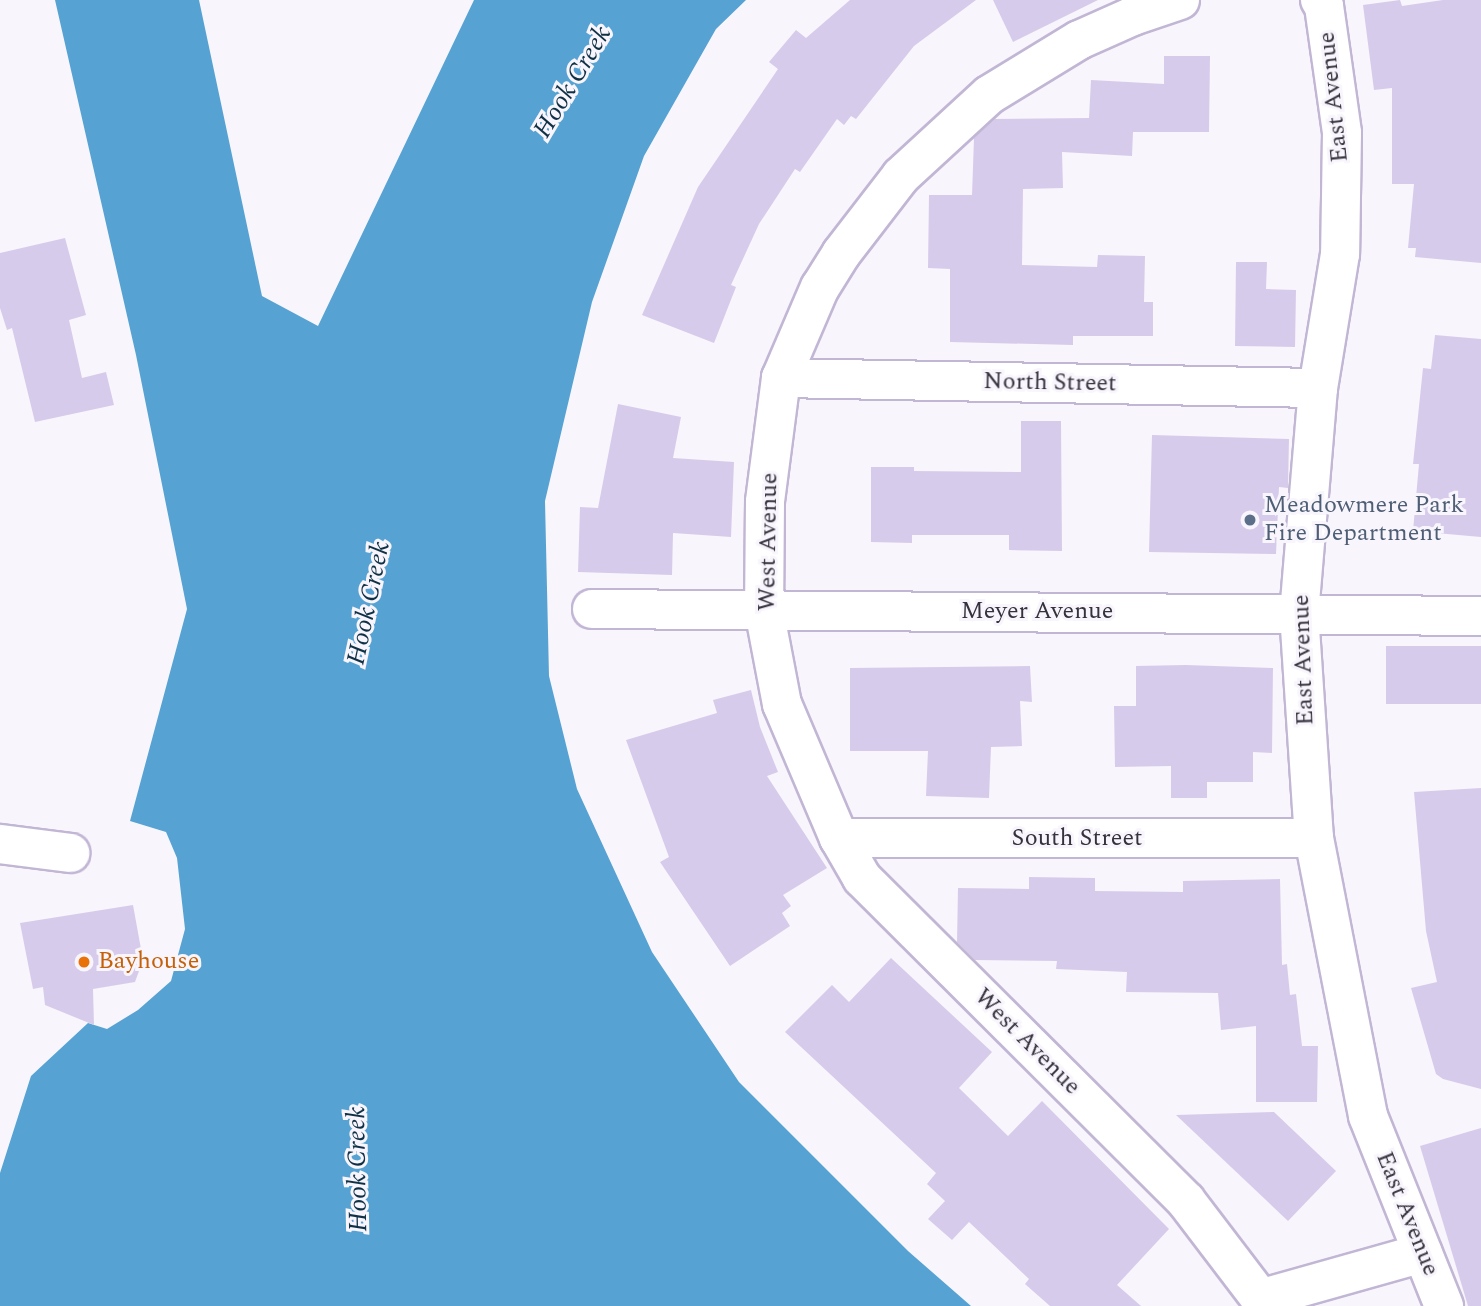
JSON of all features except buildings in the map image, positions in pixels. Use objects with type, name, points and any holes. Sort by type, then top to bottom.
[{"type":"street","name":"West Avenue","points":[[1180,0],[1133,16],[1079,40],[989,94],[929,147],[894,184],[820,287],[781,378],[765,502],[764,611],[782,704],[839,838],[862,878],[1186,1201],[1265,1302]]},
{"type":"street","name":"East Avenue","points":[[1320,0],[1324,6],[1342,133],[1340,254],[1318,388],[1299,613],[1314,838],[1368,1116],[1444,1306]]},
{"type":"street","name":"North Street","points":[[781,378],[1318,388]]},
{"type":"street","name":"Meyer Avenue","points":[[592,609],[1481,616]]},
{"type":"street","name":"South Street","points":[[839,838],[1314,838]]},
{"type":"street","points":[[0,844],[70,853]]},
{"type":"street","points":[[1265,1302],[1423,1253]]},
{"type":"water","name":"Hook Creek","points":[[55,0],[199,0],[262,296],[318,326],[474,0],[746,0],[716,29],[644,156],[592,302],[545,501],[549,676],[577,789],[652,952],[739,1082],[908,1251],[971,1306],[0,1306],[0,1173],[31,1076],[88,1023],[107,1029],[138,1010],[171,981],[185,929],[177,858],[166,832],[130,821],[187,609],[136,355]]},
{"type":"place","name":"Meadowmere Park Fire Department","points":[[1250,520]]},
{"type":"place","name":"Bayhouse","points":[[84,962]]}]
